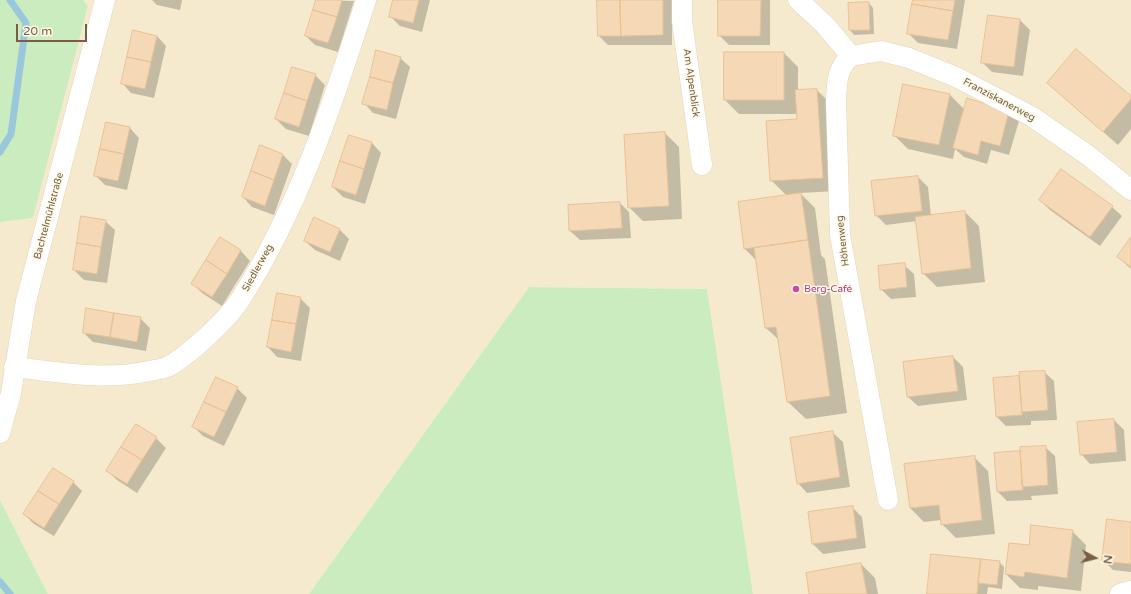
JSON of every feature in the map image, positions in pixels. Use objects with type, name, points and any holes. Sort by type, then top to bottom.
[{"type":"street","name":"Bachtelmühlstraße","points":[[0,433],[12,393],[14,367],[26,301],[105,0]]},
{"type":"street","name":"Siedlerweg","points":[[14,367],[86,376],[134,375],[166,367],[199,344],[239,301],[286,217],[335,97],[366,0]]},
{"type":"street","name":"Am Alpenblick","points":[[682,0],[682,21],[702,165]]},
{"type":"street","points":[[798,0],[825,24],[850,56]]},
{"type":"street","name":"Franziskanerweg","points":[[850,56],[880,51],[909,58],[956,77],[1031,116],[1089,156],[1131,190]]},
{"type":"street","name":"Höhenweg","points":[[850,56],[842,64],[837,82],[836,102],[840,235],[888,500]]},
{"type":"street","points":[[1120,594],[1131,591]]},
{"type":"shaded area","points":[[83,0],[1131,0],[1131,594],[753,594],[707,289],[529,287],[309,594],[48,594],[0,500],[0,222],[33,218],[88,6]]},
{"type":"green space","points":[[0,0],[83,0],[88,6],[33,218],[0,222]]},
{"type":"green space","points":[[529,287],[707,289],[753,594],[309,594]]},
{"type":"green space","points":[[0,500],[48,594],[0,594]]},
{"type":"building","points":[[316,0],[342,0],[337,17],[313,10]]},
{"type":"building","points":[[393,0],[419,0],[413,23],[389,17]]},
{"type":"building","points":[[597,0],[620,0],[621,36],[598,36]]},
{"type":"building","points":[[620,0],[663,0],[663,35],[621,36]]},
{"type":"building","points":[[718,0],[761,0],[760,36],[718,36]]},
{"type":"building","points":[[913,0],[955,0],[953,11],[912,4]]},
{"type":"building","points":[[869,2],[870,30],[849,30],[848,3]]},
{"type":"building","points":[[912,4],[953,11],[948,40],[907,34]]},
{"type":"building","points":[[313,10],[337,17],[328,43],[305,36]]},
{"type":"building","points":[[988,15],[1020,19],[1014,67],[981,63]]},
{"type":"building","points":[[133,30],[157,36],[151,62],[127,57]]},
{"type":"building","points":[[1076,49],[1131,96],[1131,99],[1103,132],[1047,83]]},
{"type":"building","points":[[376,50],[401,57],[393,83],[370,77]]},
{"type":"building","points":[[724,52],[784,52],[784,100],[724,100]]},
{"type":"building","points":[[127,57],[151,62],[145,89],[121,84]]},
{"type":"building","points":[[292,67],[316,74],[307,101],[284,93]]},
{"type":"building","points":[[370,77],[393,83],[387,110],[362,104]]},
{"type":"building","points":[[903,84],[950,94],[939,145],[893,136]]},
{"type":"building","points":[[817,89],[823,178],[770,181],[766,121],[797,119],[795,90]]},
{"type":"building","points":[[284,93],[307,101],[299,127],[275,119]]},
{"type":"building","points":[[967,98],[1009,111],[1000,146],[981,141],[978,155],[953,148]]},
{"type":"building","points":[[106,122],[130,127],[124,154],[100,149]]},
{"type":"building","points":[[665,132],[669,206],[628,208],[624,135]]},
{"type":"building","points":[[349,135],[372,142],[364,169],[340,161]]},
{"type":"building","points":[[260,145],[283,154],[274,180],[251,171]]},
{"type":"building","points":[[100,149],[124,154],[118,181],[94,176]]},
{"type":"building","points":[[340,161],[364,169],[356,195],[332,187]]},
{"type":"building","points":[[1061,169],[1113,206],[1090,237],[1039,200]]},
{"type":"building","points":[[251,171],[274,180],[265,206],[242,197]]},
{"type":"building","points":[[918,176],[922,211],[875,216],[871,181]]},
{"type":"building","points":[[801,193],[808,240],[744,249],[738,202]]},
{"type":"building","points":[[620,202],[622,228],[569,231],[568,205]]},
{"type":"building","points":[[965,211],[971,268],[922,274],[915,217]]},
{"type":"building","points":[[81,216],[106,220],[101,247],[77,243]]},
{"type":"building","points":[[314,217],[340,229],[330,252],[304,241]]},
{"type":"building","points":[[220,237],[241,250],[227,274],[206,260]]},
{"type":"building","points":[[1131,237],[1131,267],[1117,257]]},
{"type":"building","points":[[808,240],[830,396],[787,402],[776,327],[765,328],[754,248]]},
{"type":"building","points":[[77,243],[101,247],[97,274],[73,270]]},
{"type":"building","points":[[206,260],[227,274],[212,297],[191,284]]},
{"type":"building","points":[[905,263],[907,287],[880,290],[878,266]]},
{"type":"building","points":[[277,293],[301,297],[296,324],[272,320]]},
{"type":"building","points":[[86,308],[114,313],[110,337],[83,333]]},
{"type":"building","points":[[114,313],[141,317],[137,342],[110,337]]},
{"type":"building","points":[[272,320],[296,324],[291,352],[267,347]]},
{"type":"building","points":[[953,356],[958,391],[907,397],[903,362]]},
{"type":"building","points":[[1045,371],[1048,410],[1022,412],[1019,372]]},
{"type":"building","points":[[1019,376],[1022,415],[996,417],[993,378]]},
{"type":"building","points":[[216,377],[238,387],[226,412],[204,402]]},
{"type":"building","points":[[204,402],[226,412],[214,437],[192,427]]},
{"type":"building","points":[[1114,419],[1117,452],[1080,455],[1077,422]]},
{"type":"building","points":[[136,424],[157,437],[142,460],[121,447]]},
{"type":"building","points":[[833,431],[840,477],[797,484],[790,438]]},
{"type":"building","points":[[1046,446],[1048,485],[1022,487],[1020,447]]},
{"type":"building","points":[[121,447],[142,460],[127,484],[106,471]]},
{"type":"building","points":[[1020,451],[1023,490],[997,492],[994,453]]},
{"type":"building","points":[[975,456],[982,520],[941,525],[939,505],[910,508],[904,464]]},
{"type":"building","points":[[53,468],[74,481],[59,504],[38,491]]},
{"type":"building","points":[[38,491],[59,504],[44,528],[23,514]]},
{"type":"building","points":[[853,506],[857,538],[812,544],[808,512]]},
{"type":"building","points":[[1107,519],[1131,522],[1131,564],[1102,561]]},
{"type":"building","points":[[1031,525],[1073,530],[1067,578],[1025,572],[1024,577],[1005,574],[1009,543],[1029,545]]},
{"type":"building","points":[[931,554],[981,559],[977,594],[927,594]]},
{"type":"building","points":[[981,559],[1000,561],[997,585],[978,583]]},
{"type":"building","points":[[861,563],[867,594],[809,594],[806,573]]},
{"type":"waterway","points":[[0,152],[11,134],[26,23],[10,0]]},
{"type":"waterway","points":[[0,582],[10,594]]},
{"type":"place","name":"Berg-Café","points":[[796,289]]}]
